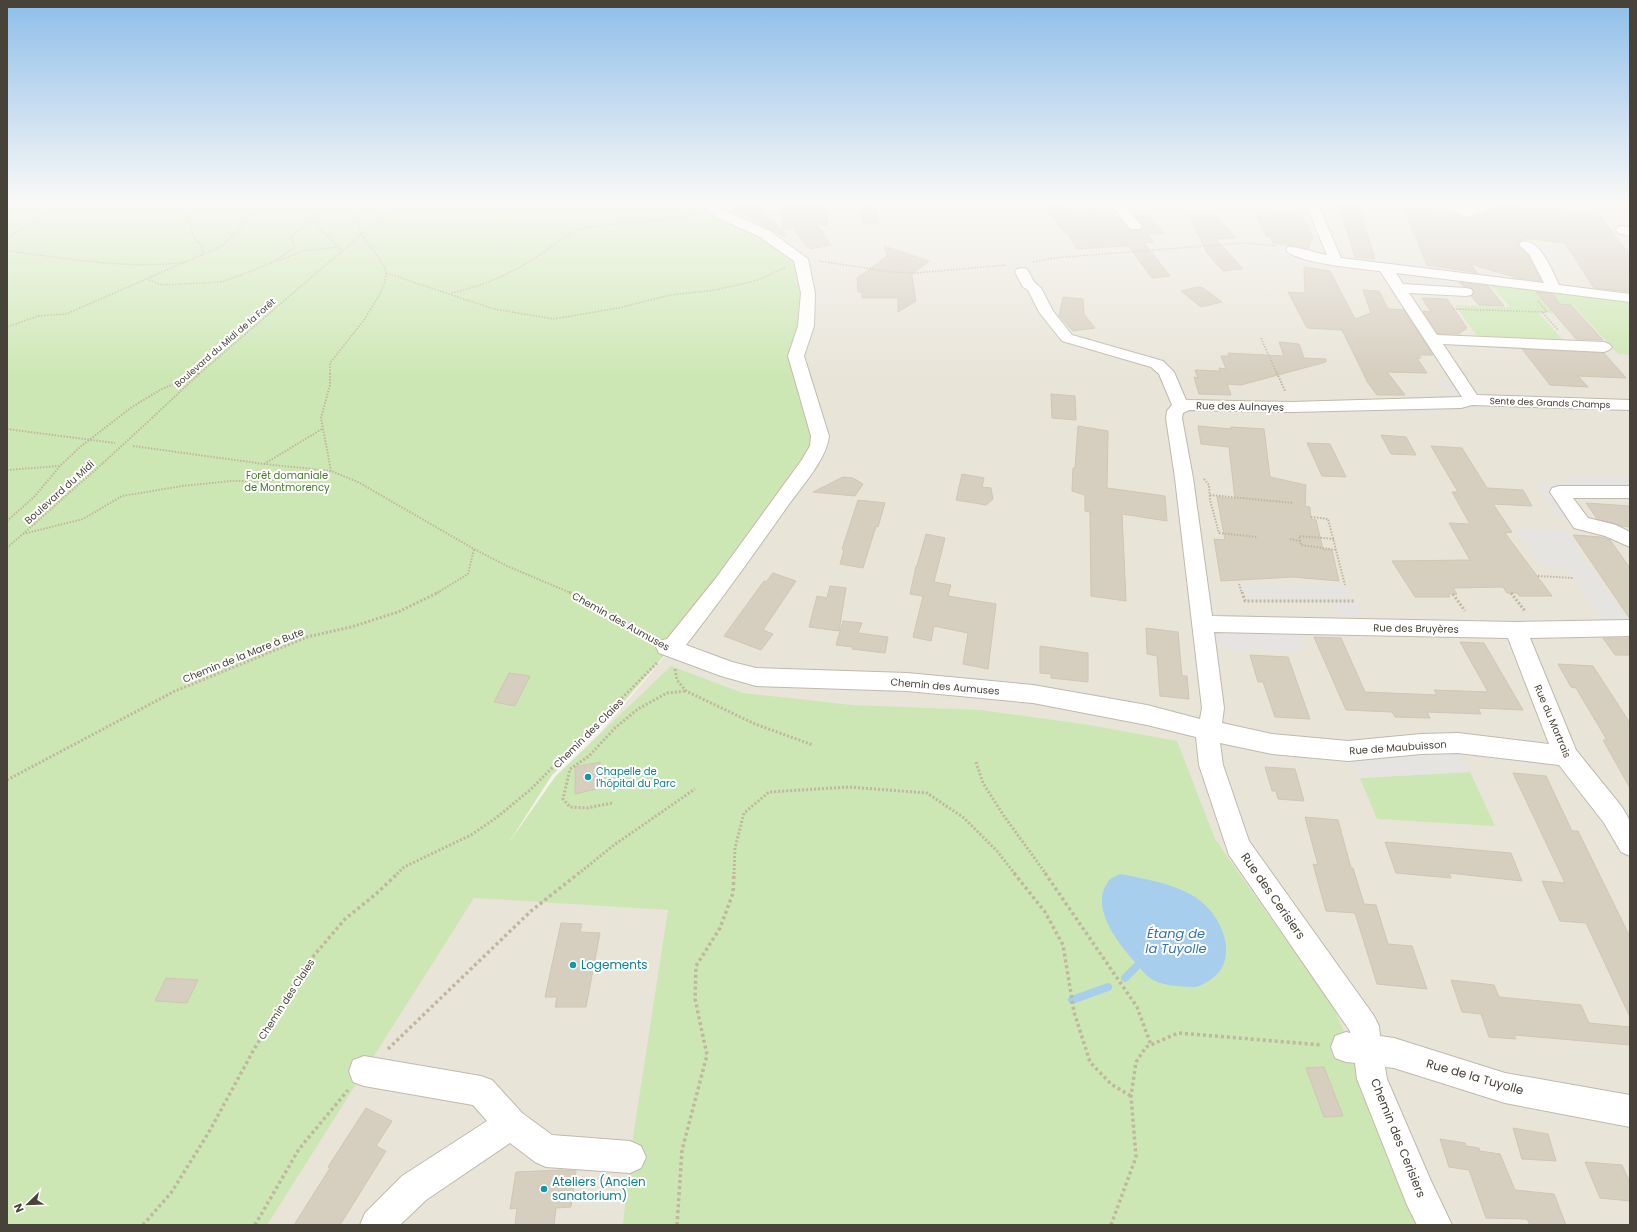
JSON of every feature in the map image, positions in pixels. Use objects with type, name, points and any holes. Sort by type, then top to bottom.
[{"type":"street","points":[[669,648],[723,583],[819,446],[819,428],[796,356],[806,326],[808,293],[801,259]]},
{"type":"street","points":[[1328,259],[1630,298]]},
{"type":"street","points":[[1539,259],[1554,288]]},
{"type":"street","points":[[1020,267],[1028,284],[1034,288],[1046,312],[1067,338],[1157,364],[1166,372],[1181,407]]},
{"type":"street","points":[[1385,267],[1471,400]]},
{"type":"street","points":[[1399,288],[1466,292]]},
{"type":"street","points":[[1432,339],[1604,347]]},
{"type":"street","name":"Rue des Aulnayes","points":[[1207,730],[1212,719],[1212,708],[1183,473],[1174,418],[1175,411],[1181,407],[1196,405],[1291,406],[1454,404],[1471,400]]},
{"type":"street","name":"Sente des Grands Champs","points":[[1471,400],[1630,405]]},
{"type":"street","points":[[1630,492],[1559,492],[1581,523],[1599,529],[1609,530],[1630,540]]},
{"type":"street","name":"Rue des Bruyères","points":[[1202,624],[1516,630],[1630,628]]},
{"type":"street","name":"Rue du Martrais","points":[[1516,630],[1566,756],[1613,815],[1630,844]]},
{"type":"street","name":"Chemin des Aumuses","points":[[669,648],[729,670],[756,677],[907,682],[1033,694],[1147,715],[1207,730]]},
{"type":"street","name":"Rue de Maubuisson","points":[[1207,730],[1272,744],[1348,750],[1421,744],[1458,743],[1566,756]]},
{"type":"street","name":"Rue des Cerisiers","points":[[1207,730],[1211,765],[1238,847],[1364,1026],[1357,1048]]},
{"type":"street","name":"Rue de la Tuyolle","points":[[1357,1048],[1394,1053],[1505,1088],[1630,1111]]},
{"type":"street","name":"Chemin des Cerisiers","points":[[1357,1048],[1372,1079],[1435,1225]]},
{"type":"street","points":[[364,1071],[481,1091],[511,1124],[546,1151],[630,1157]]},
{"type":"street","points":[[377,1225],[414,1188],[511,1124]]},
{"type":"path","points":[[68,259],[133,265],[165,264],[192,260]]},
{"type":"path","points":[[272,263],[277,259]]},
{"type":"path","points":[[148,280],[162,285],[222,282],[281,259]]},
{"type":"path","name":"Boulevard du Midi de la Forêt","points":[[103,464],[202,372],[331,259]]},
{"type":"path","points":[[331,471],[321,418],[330,385],[330,363],[339,354],[362,324],[385,284],[386,273],[378,259]]},
{"type":"path","points":[[450,293],[466,290],[503,276],[531,259]]},
{"type":"path","points":[[386,273],[450,293],[494,309],[552,319],[619,308],[670,295],[716,290],[758,280],[800,259]]},
{"type":"path","points":[[804,259],[892,272],[1020,267],[1048,259]]},
{"type":"path","points":[[7,327],[38,316],[66,314],[192,260]]},
{"type":"path","points":[[1475,304],[1479,310]]},
{"type":"path","points":[[1453,309],[1542,312],[1572,345]]},
{"type":"path","points":[[1261,338],[1291,406]]},
{"type":"path","points":[[7,521],[34,497],[60,466],[132,407],[160,390],[202,372]]},
{"type":"path","points":[[7,429],[116,443]]},
{"type":"path","points":[[264,464],[322,429]]},
{"type":"path","name":"Chemin des Aumuses","points":[[133,446],[264,464],[331,471],[358,482],[474,549],[507,566],[577,596],[669,648]]},
{"type":"path","name":"Boulevard du Midi","points":[[7,546],[23,534],[103,464]]},
{"type":"path","points":[[7,470],[60,466]]},
{"type":"path","points":[[23,534],[83,519],[122,496],[182,486],[231,481],[268,481],[316,469]]},
{"type":"path","points":[[1183,473],[1196,474],[1202,477],[1209,484],[1210,495],[1219,533],[1257,537]]},
{"type":"path","points":[[1210,495],[1293,503]]},
{"type":"path","points":[[1311,517],[1328,519],[1345,585]]},
{"type":"path","points":[[1334,539],[1299,536],[1301,545],[1337,550]]},
{"type":"path","points":[[1290,539],[1300,540]]},
{"type":"path","name":"Chemin de la Mare à Bute","points":[[7,780],[173,692],[307,637],[351,627],[398,612],[435,595],[468,574],[474,549]]},
{"type":"path","points":[[1538,576],[1573,578]]},
{"type":"path","points":[[1239,584],[1245,601],[1355,601]]},
{"type":"path","points":[[669,648],[677,680],[686,691],[756,724],[813,745]]},
{"type":"path","name":"Chemin des Claies","points":[[143,1225],[171,1193],[209,1132],[253,1051],[305,966],[345,919],[376,894],[404,867],[471,835],[530,790],[669,648]]},
{"type":"path","points":[[612,804],[588,808],[570,807],[563,799],[570,769],[589,756],[615,728],[638,709],[667,693],[686,691]]},
{"type":"path","points":[[976,762],[983,783],[1004,816],[1070,908],[1137,1007],[1151,1045]]},
{"type":"path","points":[[677,1225],[682,1150],[707,1055],[695,999],[696,966],[720,928],[734,893],[735,848],[744,813],[769,792],[850,787],[927,793],[964,818],[997,851],[1045,912],[1063,945],[1074,1012],[1090,1062],[1111,1084],[1131,1096]]},
{"type":"path","points":[[256,1225],[299,1149],[364,1071],[530,911],[614,845],[695,789]]},
{"type":"path","points":[[1111,1225],[1136,1157],[1131,1096],[1136,1062],[1146,1047],[1178,1033],[1357,1048]]},
{"type":"shaded area","points":[[700,259],[1630,259],[1630,1225],[255,1225],[299,1149],[555,777],[602,731],[671,649]]},
{"type":"shaded area","points":[[1309,259],[1338,264],[1338,268],[1286,260]]},
{"type":"shaded area","points":[[1422,281],[1458,283],[1469,299],[1434,297]]},
{"type":"shaded area","points":[[1437,380],[1460,381],[1470,397],[1449,396]]},
{"type":"shaded area","points":[[1562,477],[1630,477],[1630,492],[1575,492]]},
{"type":"shaded area","points":[[1535,484],[1552,484],[1578,519],[1558,518]]},
{"type":"shaded area","points":[[1515,528],[1566,531],[1630,624],[1606,629],[1566,568],[1540,565]]},
{"type":"shaded area","points":[[1239,584],[1345,585],[1364,616],[1339,616],[1332,603],[1245,601]]},
{"type":"shaded area","points":[[1202,624],[1298,626],[1307,650],[1204,650]]},
{"type":"shaded area","points":[[1458,743],[1470,772],[1360,778],[1348,751]]},
{"type":"green space","name":"Forêt domaniale de Montmorency","points":[[7,259],[801,259],[808,293],[797,353],[820,436],[683,634],[622,704],[552,775],[508,844],[555,777],[671,666],[743,693],[852,705],[981,710],[1089,725],[1177,741],[1215,839],[1334,1008],[1426,1225],[623,1225],[630,1157],[668,910],[474,898],[267,1225],[7,1225]]},
{"type":"green space","points":[[1489,283],[1630,303],[1630,355],[1618,354],[1573,305],[1547,304],[1554,313],[1538,312],[1563,340],[1477,336],[1455,305],[1510,307]]},
{"type":"green space","points":[[1470,772],[1495,826],[1377,819],[1360,778]]},
{"type":"water","name":"Étang de la Tuyolle","points":[[1120,874],[1156,881],[1180,889],[1190,894],[1209,909],[1220,926],[1226,946],[1226,956],[1218,973],[1210,980],[1194,987],[1159,983],[1146,975],[1114,935],[1104,914],[1102,903],[1103,892],[1109,881],[1113,877]]},
{"type":"building","points":[[882,259],[924,259],[929,261],[910,276],[912,276],[916,301],[898,312],[898,298],[862,298],[862,292],[858,292],[857,278]]},
{"type":"building","points":[[1138,259],[1157,259],[1170,276],[1152,278]]},
{"type":"building","points":[[1213,259],[1234,259],[1243,269],[1223,271]]},
{"type":"building","points":[[1425,259],[1530,259],[1541,281],[1517,278],[1470,264],[1478,273],[1427,265]]},
{"type":"building","points":[[1576,259],[1630,259],[1630,292],[1594,288]]},
{"type":"building","points":[[1304,267],[1330,271],[1355,319],[1371,313],[1363,290],[1379,291],[1388,309],[1404,310],[1433,355],[1419,355],[1421,358],[1417,358],[1427,373],[1387,372],[1405,395],[1377,395],[1368,383],[1342,330],[1307,328],[1288,292],[1305,293]]},
{"type":"building","points":[[1459,282],[1488,286],[1504,306],[1479,305],[1471,296],[1474,293],[1472,288],[1463,286]]},
{"type":"building","points":[[1198,287],[1203,288],[1222,302],[1201,307],[1181,291]]},
{"type":"building","points":[[1536,292],[1553,294],[1559,304],[1571,305],[1603,340],[1576,339]]},
{"type":"building","points":[[1063,297],[1083,299],[1084,314],[1095,328],[1073,331],[1059,316]]},
{"type":"building","points":[[1422,298],[1447,299],[1467,328],[1459,334],[1438,334],[1423,311],[1431,312]]},
{"type":"building","points":[[1279,342],[1299,344],[1304,358],[1326,359],[1326,362],[1241,385],[1227,384],[1231,395],[1199,394],[1194,377],[1198,378],[1195,370],[1220,371],[1219,368],[1226,369],[1221,356],[1229,356],[1228,353],[1284,356]]},
{"type":"building","points":[[1522,349],[1604,353],[1626,378],[1578,376],[1588,387],[1550,385]]},
{"type":"building","points":[[1051,394],[1075,396],[1076,420],[1052,418]]},
{"type":"building","points":[[1078,426],[1108,431],[1107,488],[1165,496],[1167,521],[1122,514],[1126,601],[1091,596],[1090,512],[1085,511],[1085,495],[1072,491]]},
{"type":"building","points":[[1198,426],[1231,429],[1231,427],[1264,429],[1270,477],[1306,485],[1305,506],[1310,507],[1311,519],[1316,520],[1323,549],[1332,550],[1339,581],[1293,577],[1221,581],[1214,539],[1225,540],[1217,497],[1235,499],[1229,447],[1201,444]]},
{"type":"building","points":[[1381,435],[1406,437],[1416,455],[1391,454]]},
{"type":"building","points":[[1307,443],[1330,444],[1346,477],[1322,476]]},
{"type":"building","points":[[1431,446],[1462,448],[1487,488],[1523,490],[1532,506],[1493,504],[1512,532],[1505,533],[1552,596],[1519,596],[1517,593],[1507,593],[1503,587],[1453,588],[1457,594],[1448,594],[1450,597],[1415,597],[1392,561],[1470,560],[1449,523],[1470,524],[1452,492],[1458,492]]},
{"type":"building","points":[[962,474],[984,478],[982,487],[991,488],[993,499],[986,505],[956,500]]},
{"type":"building","points":[[843,477],[853,478],[863,484],[855,496],[813,492]]},
{"type":"building","points":[[858,500],[885,503],[863,568],[840,564],[844,550],[842,549]]},
{"type":"building","points":[[1586,503],[1630,506],[1630,527],[1597,519]]},
{"type":"building","points":[[926,534],[945,538],[934,582],[951,585],[948,596],[996,604],[988,669],[963,664],[968,633],[934,626],[931,641],[913,637],[923,596],[910,594],[916,566]]},
{"type":"building","points":[[1573,535],[1601,537],[1610,540],[1630,568],[1630,619]]},
{"type":"building","points":[[773,573],[796,581],[763,630],[773,634],[761,650],[724,636],[764,581],[766,582]]},
{"type":"building","points":[[830,586],[846,588],[839,631],[809,627],[817,596],[827,598]]},
{"type":"building","points":[[843,621],[862,623],[858,633],[888,637],[885,653],[852,649],[853,647],[836,645]]},
{"type":"building","points":[[1146,628],[1178,632],[1182,676],[1187,676],[1189,699],[1160,696],[1157,656],[1147,654]]},
{"type":"building","points":[[1314,637],[1341,638],[1365,692],[1437,695],[1434,690],[1488,692],[1460,642],[1484,643],[1523,710],[1478,708],[1481,714],[1427,712],[1430,718],[1395,717],[1392,712],[1346,710]]},
{"type":"building","points":[[1603,638],[1630,638],[1630,655],[1615,655]]},
{"type":"building","points":[[1040,646],[1088,653],[1088,682],[1051,678],[1051,674],[1040,673]]},
{"type":"building","points":[[1250,655],[1288,657],[1310,719],[1275,717],[1263,682],[1258,682]]},
{"type":"building","points":[[1558,664],[1593,666],[1630,723],[1630,788],[1603,740],[1607,740],[1576,688],[1571,687]]},
{"type":"building","points":[[509,673],[530,676],[515,706],[494,702]]},
{"type":"building","name":"Chapelle de l'hôpital du Parc","points":[[600,762],[600,788],[575,794],[575,767]]},
{"type":"building","points":[[1265,767],[1295,769],[1304,801],[1278,799],[1276,791],[1272,791]]},
{"type":"building","points":[[1513,773],[1546,776],[1572,831],[1578,831],[1630,937],[1630,1017],[1586,923],[1560,921],[1542,881],[1565,883]]},
{"type":"building","points":[[1305,817],[1338,820],[1351,868],[1353,868],[1364,904],[1376,905],[1388,944],[1412,946],[1427,989],[1377,984],[1355,913],[1326,911],[1313,864],[1318,865]]},
{"type":"building","points":[[1385,842],[1511,853],[1522,881],[1449,873],[1451,878],[1396,873]]},
{"type":"building","name":"Logements","points":[[561,923],[582,924],[580,932],[600,933],[586,1007],[555,1007],[557,997],[545,997]]},
{"type":"building","points":[[166,978],[198,980],[187,1003],[155,1001]]},
{"type":"building","points":[[1451,980],[1494,985],[1499,997],[1581,1005],[1589,1023],[1630,1027],[1630,1045],[1514,1035],[1516,1039],[1489,1037],[1481,1014],[1462,1012]]},
{"type":"building","points":[[1324,1067],[1343,1116],[1324,1117],[1306,1068]]},
{"type":"building","points":[[366,1108],[392,1121],[376,1146],[386,1151],[340,1225],[294,1225],[330,1168],[328,1167]]},
{"type":"building","points":[[1513,1128],[1548,1134],[1556,1161],[1522,1159]]},
{"type":"building","points":[[1440,1139],[1465,1143],[1466,1146],[1479,1148],[1480,1151],[1500,1154],[1515,1190],[1554,1194],[1566,1225],[1530,1225],[1527,1219],[1486,1218],[1469,1170],[1449,1167]]},
{"type":"building","points":[[1585,1162],[1622,1165],[1630,1183],[1630,1201],[1600,1198]]},
{"type":"building","name":"Ateliers (Ancien sanatorium)","points":[[562,1170],[576,1171],[571,1207],[556,1208],[554,1225],[515,1225],[517,1208],[510,1209],[516,1172]]},
{"type":"waterway","points":[[1125,978],[1138,965]]},
{"type":"waterway","points":[[1072,1000],[1108,987]]},
{"type":"place","name":"Chapelle de l'hôpital du Parc","points":[[588,777]]},
{"type":"place","name":"Logements","points":[[573,965]]},
{"type":"place","name":"Ateliers (Ancien sanatorium)","points":[[544,1189]]}]
